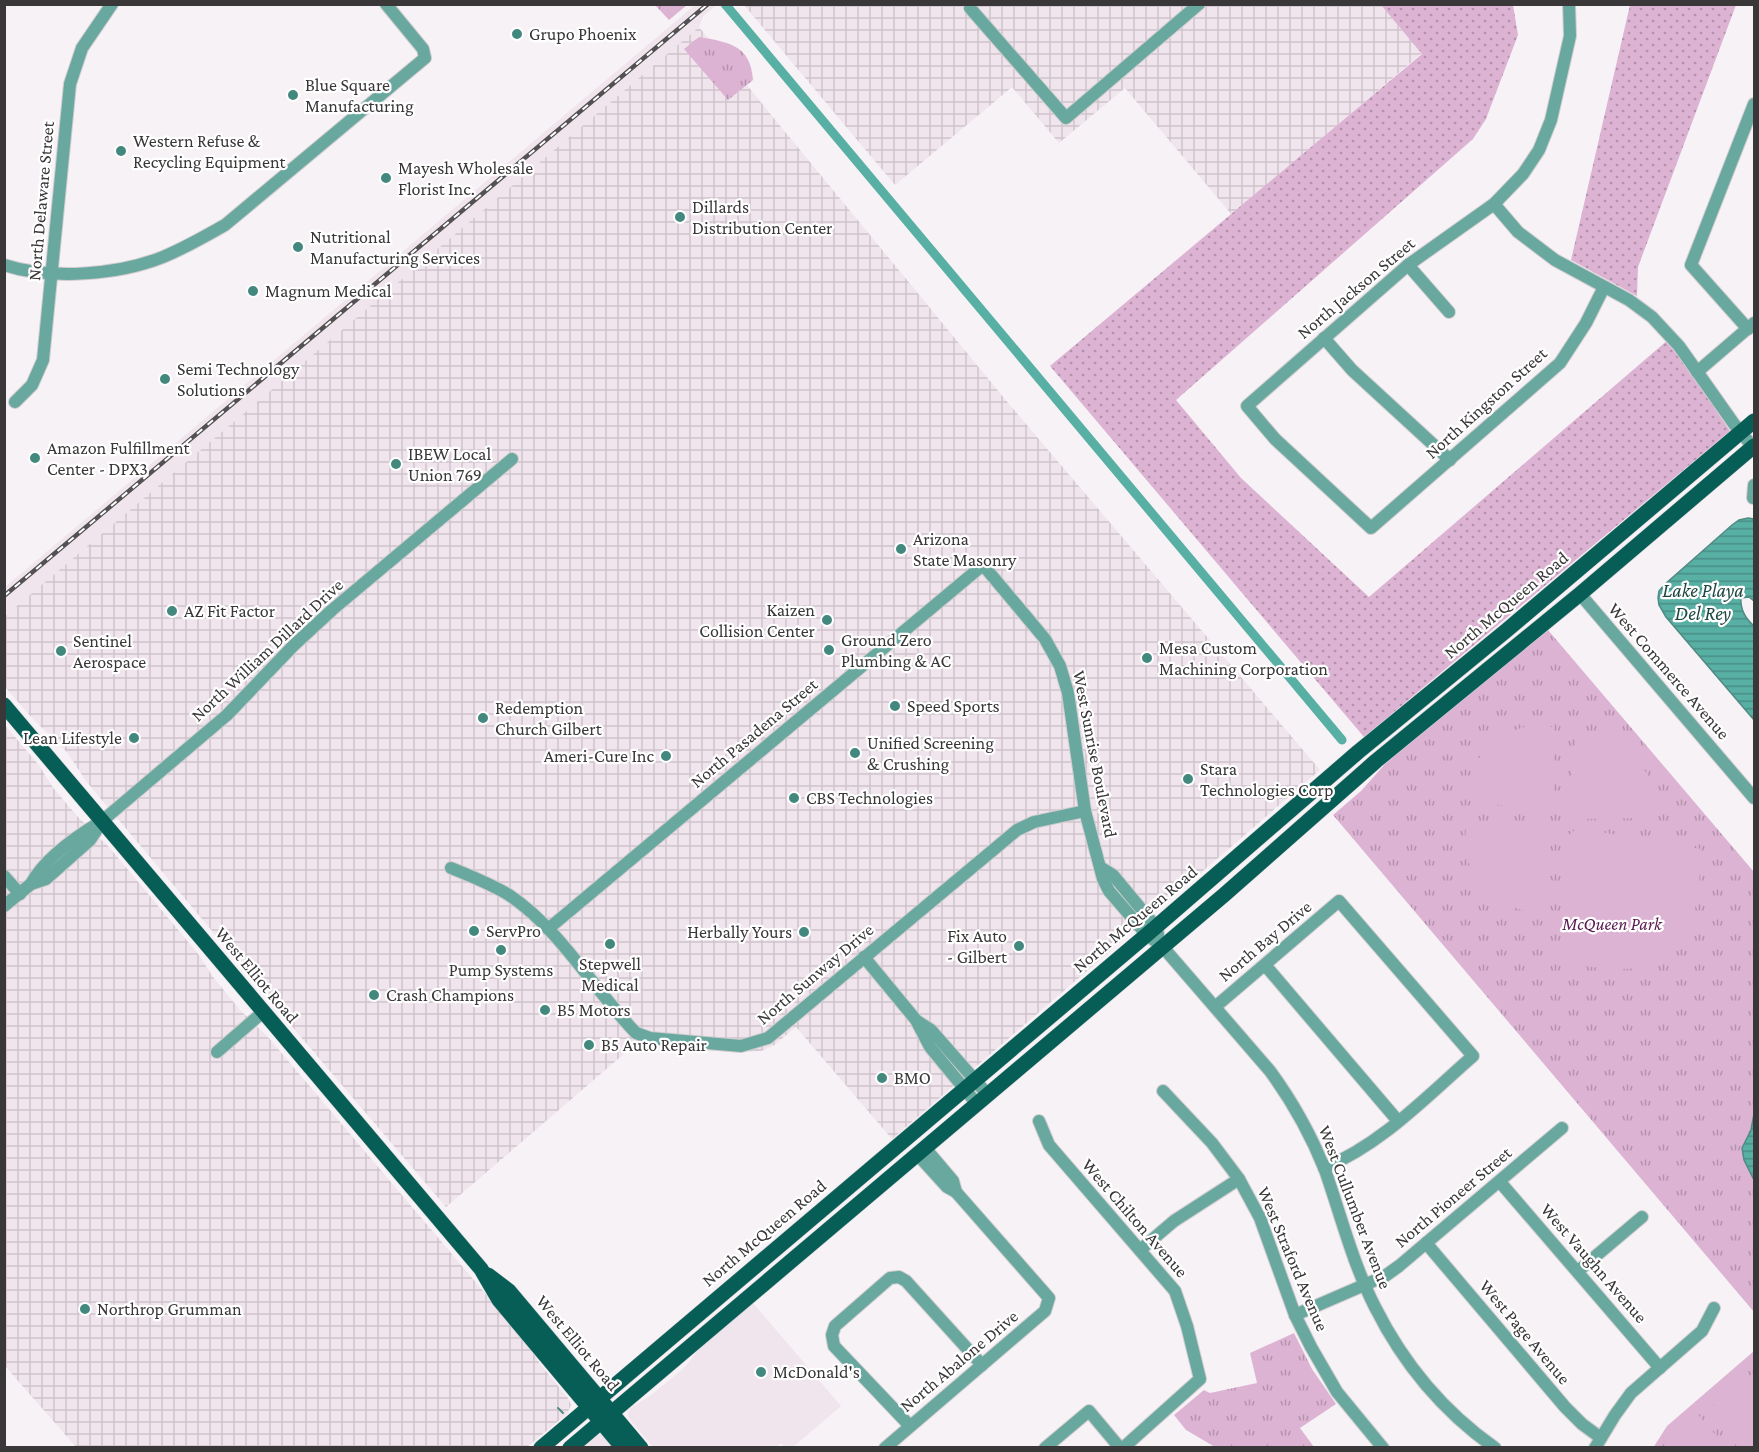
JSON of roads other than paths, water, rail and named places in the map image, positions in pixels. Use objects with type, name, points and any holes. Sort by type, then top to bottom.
[{"type":"main road","name":"North McQueen Road","points":[[541,1448],[1151,931],[1358,752],[1755,421]]},
{"type":"main road","name":"North McQueen Road","points":[[570,1448],[983,1099],[1370,766],[1580,594],[1754,446]]},
{"type":"main road","points":[[1507,630],[1520,644]]},
{"type":"main road","name":"West Elliot Road","points":[[4,705],[481,1269],[509,1290],[593,1403],[640,1448]]},
{"type":"main road","points":[[1358,752],[1370,766]]},
{"type":"main road","points":[[785,1241],[797,1256]]},
{"type":"main road","name":"West Elliot Road","points":[[606,1417],[623,1448]]},
{"type":"street","name":"North Delaware Street","points":[[15,402],[32,386],[43,360],[70,84],[82,48],[111,4]]},
{"type":"street","points":[[4,265],[52,273],[89,273],[126,268],[161,258],[200,240],[225,225],[425,58],[423,49],[386,4]]},
{"type":"street","points":[[970,8],[1066,118],[1199,4]]},
{"type":"street","name":"North Jackson Street","points":[[1371,528],[1275,439],[1247,406],[1408,265],[1494,204],[1523,174],[1539,150],[1551,120],[1570,36],[1569,4]]},
{"type":"street","points":[[1697,372],[1751,326],[1691,265],[1755,104]]},
{"type":"street","points":[[1494,204],[1518,232],[1555,260],[1629,300],[1652,317],[1679,346],[1741,432],[1754,446]]},
{"type":"street","points":[[1408,265],[1449,312]]},
{"type":"street","name":"North Kingston Street","points":[[1371,528],[1560,363],[1586,323],[1604,287]]},
{"type":"street","points":[[1324,338],[1352,370],[1450,460]]},
{"type":"street","name":"North William Dillard Drive","points":[[4,906],[31,884],[45,879],[90,840],[102,822],[227,715],[294,645],[332,610],[512,459]]},
{"type":"street","points":[[1752,498],[1755,485]]},
{"type":"street","name":"West Sunrise Boulevard","points":[[983,565],[1045,639],[1060,666],[1068,693],[1085,811],[1100,867],[1113,875],[1162,946]]},
{"type":"street","name":"North Pasadena Street","points":[[548,929],[983,565]]},
{"type":"street","name":"West Commerce Avenue","points":[[1580,594],[1755,798]]},
{"type":"street","name":"North Sunway Drive","points":[[452,868],[488,883],[510,896],[548,929],[636,1034],[650,1038],[731,1046],[748,1045],[768,1038],[1017,830],[1034,822],[1085,811]]},
{"type":"street","points":[[4,876],[20,894]]},
{"type":"street","name":"North Bay Drive","points":[[1215,1007],[1339,901],[1473,1056],[1398,1121]]},
{"type":"street","name":"West Cullumber Avenue","points":[[1162,946],[1283,1089],[1308,1133],[1324,1168],[1364,1284],[1380,1317],[1414,1371],[1455,1415],[1496,1448]]},
{"type":"street","points":[[864,957],[916,1020],[931,1030],[983,1099]]},
{"type":"street","points":[[1265,965],[1398,1121],[1367,1146],[1324,1168]]},
{"type":"street","points":[[218,1052],[263,1012]]},
{"type":"street","name":"West Straford Avenue","points":[[1163,1091],[1212,1143],[1239,1179],[1260,1218],[1295,1315],[1311,1347],[1337,1392],[1383,1448]]},
{"type":"street","name":"West Chilton Avenue","points":[[1039,1121],[1049,1145],[1175,1291],[1187,1326],[1200,1379],[1121,1448]]},
{"type":"street","name":"North Pioneer Street","points":[[1295,1315],[1384,1276],[1399,1266],[1562,1128]]},
{"type":"street","name":"North Abalone Drive","points":[[885,1448],[1046,1311],[1049,1298],[956,1192],[946,1187],[945,1178],[921,1151]]},
{"type":"street","points":[[1140,1250],[1174,1221],[1239,1179]]},
{"type":"street","name":"West Vaughn Avenue","points":[[1500,1182],[1660,1368]]},
{"type":"street","points":[[1578,1271],[1641,1217]]},
{"type":"street","name":"West Page Avenue","points":[[1426,1243],[1598,1443]]},
{"type":"street","points":[[910,1426],[834,1346],[832,1335],[835,1326],[890,1278],[899,1277],[906,1281],[982,1365]]},
{"type":"street","points":[[1598,1443],[1631,1393],[1702,1331],[1714,1308]]},
{"type":"street","points":[[1045,1448],[1089,1411],[1121,1448]]},
{"type":"water","name":"Lake Playa Del Rey","points":[[1748,518],[1754,519],[1754,601],[1749,597],[1741,598],[1741,606],[1744,614],[1754,626],[1754,720],[1666,617],[1658,598],[1659,591],[1664,585],[1732,525]]},
{"type":"water","points":[[1754,1114],[1754,1180],[1744,1160],[1742,1148],[1751,1130]]},
{"type":"waterway","points":[[725,4],[1342,740]]},
{"type":"waterway","points":[[558,1408],[563,1413]]},
{"type":"railway","points":[[4,596],[708,4]]},
{"type":"place","name":"Grupo Phoenix","points":[[517,34]]},
{"type":"place","name":"Blue Square Manufacturing","points":[[293,95]]},
{"type":"place","name":"Western Refuse & Recycling Equipment","points":[[121,151]]},
{"type":"place","name":"Mayesh Wholesale Florist Inc.","points":[[386,178]]},
{"type":"place","name":"Dillards Distribution Center","points":[[680,217]]},
{"type":"place","name":"Nutritional Manufacturing Services","points":[[298,247]]},
{"type":"place","name":"Magnum Medical","points":[[253,291]]},
{"type":"place","name":"Semi Technology Solutions","points":[[165,379]]},
{"type":"place","name":"Amazon Fulfillment Center - DPX3","points":[[35,458]]},
{"type":"place","name":"IBEW Local Union 769","points":[[396,464]]},
{"type":"place","name":"Arizona State Masonry","points":[[901,549]]},
{"type":"place","name":"AZ Fit Factor","points":[[172,611]]},
{"type":"place","name":"Kaizen Collision Center","points":[[827,620]]},
{"type":"place","name":"Ground Zero Plumbing & AC","points":[[829,650]]},
{"type":"place","name":"Sentinel Aerospace","points":[[61,651]]},
{"type":"place","name":"Mesa Custom Machining Corporation","points":[[1147,658]]},
{"type":"place","name":"Speed Sports","points":[[895,706]]},
{"type":"place","name":"Redemption Church Gilbert","points":[[483,718]]},
{"type":"place","name":"Lean Lifestyle","points":[[134,738]]},
{"type":"place","name":"Unified Screening & Crushing","points":[[855,753]]},
{"type":"place","name":"Ameri-Cure Inc","points":[[666,756]]},
{"type":"place","name":"Stara Technologies Corp","points":[[1188,779]]},
{"type":"place","name":"CBS Technologies","points":[[794,798]]},
{"type":"place","name":"ServPro","points":[[474,931]]},
{"type":"place","name":"Herbally Yours","points":[[804,932]]},
{"type":"place","name":"Stepwell Medical","points":[[610,944]]},
{"type":"place","name":"Fix Auto - Gilbert","points":[[1019,946]]},
{"type":"place","name":"Pump Systems","points":[[501,950]]},
{"type":"place","name":"Crash Champions","points":[[374,995]]},
{"type":"place","name":"B5 Motors","points":[[545,1010]]},
{"type":"place","name":"B5 Auto Repair","points":[[589,1045]]},
{"type":"place","name":"BMO","points":[[882,1078]]},
{"type":"place","name":"Northrop Grumman","points":[[85,1309]]},
{"type":"place","name":"McDonald's","points":[[761,1372]]},
{"type":"park label","name":"McQueen Park","points":[[1612,924]]}]
